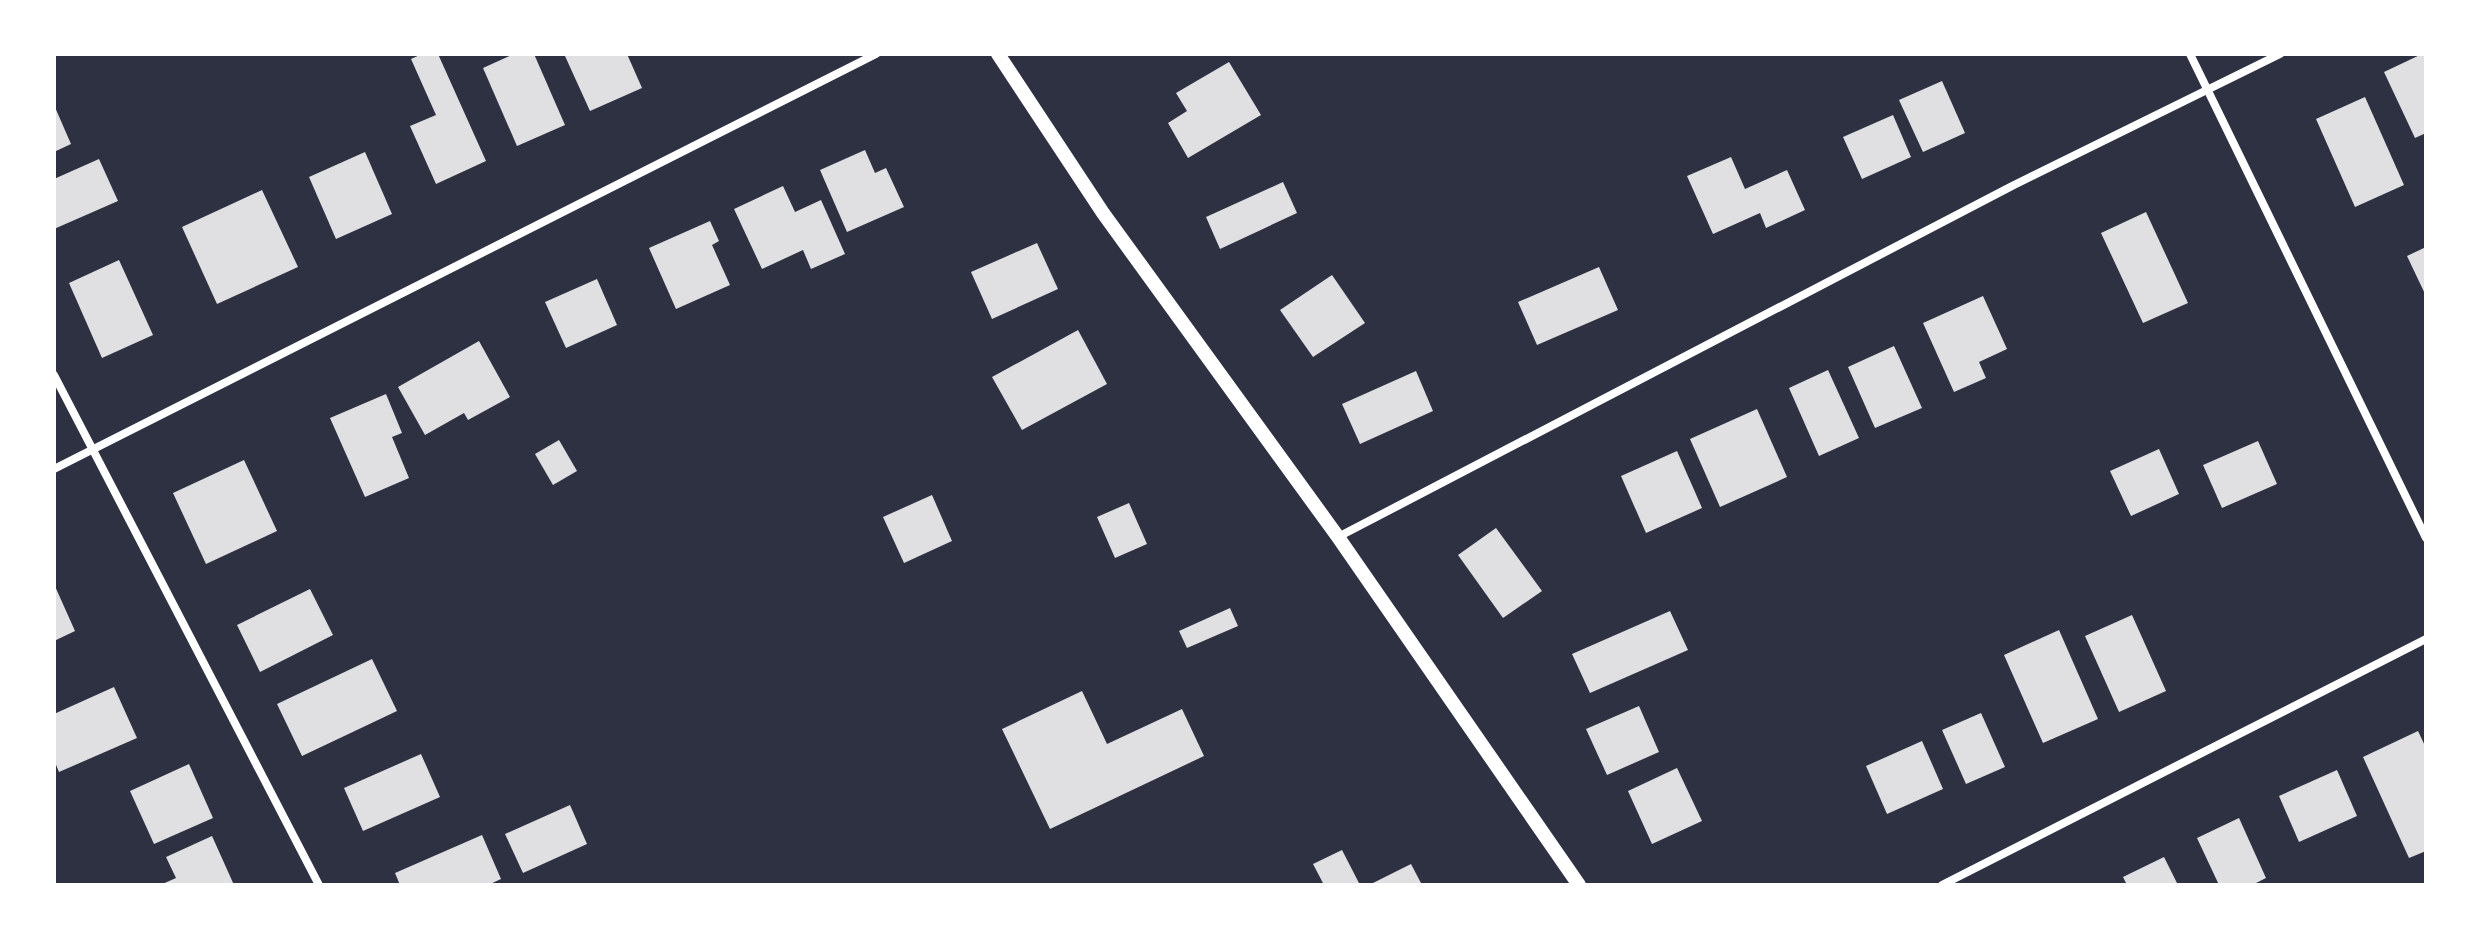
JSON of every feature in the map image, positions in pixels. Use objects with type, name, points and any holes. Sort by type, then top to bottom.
[{"type":"street","points":[[54,469],[876,54]]},
{"type":"street","points":[[998,54],[1103,213],[1338,537],[1579,885]]},
{"type":"street","points":[[2190,54],[2426,538]]},
{"type":"street","points":[[1338,537],[2014,185],[2280,54]]},
{"type":"street","points":[[54,375],[319,885]]},
{"type":"street","points":[[1942,885],[2426,639]]},
{"type":"building","points":[[422,54],[438,54],[486,161],[436,184],[410,126],[436,115],[411,59]]},
{"type":"building","points":[[514,54],[534,54],[565,125],[517,146],[483,68]]},
{"type":"building","points":[[627,54],[642,88],[590,111],[565,56]]},
{"type":"building","points":[[2426,54],[2426,133],[2415,138],[2384,72]]},
{"type":"building","points":[[1229,62],[1261,115],[1188,158],[1168,123],[1187,111],[1176,93]]},
{"type":"building","points":[[1942,81],[1965,133],[1923,152],[1899,100]]},
{"type":"building","points":[[2365,97],[2404,185],[2355,207],[2316,119]]},
{"type":"building","points":[[54,105],[71,144],[54,152]]},
{"type":"building","points":[[1893,115],[1911,157],[1862,179],[1843,137]]},
{"type":"building","points":[[865,150],[875,173],[886,168],[904,207],[847,232],[820,170]]},
{"type":"building","points":[[365,152],[392,214],[336,239],[309,177]]},
{"type":"building","points":[[1731,157],[1745,189],[1787,170],[1805,210],[1766,228],[1760,213],[1713,234],[1687,176]]},
{"type":"building","points":[[99,159],[118,201],[54,229],[54,179]]},
{"type":"building","points":[[1283,182],[1297,213],[1220,249],[1206,217]]},
{"type":"building","points":[[783,186],[795,212],[821,200],[845,254],[811,269],[803,250],[762,269],[734,209]]},
{"type":"building","points":[[262,190],[298,267],[217,304],[182,227]]},
{"type":"building","points":[[2146,212],[2188,303],[2143,323],[2101,233]]},
{"type":"building","points":[[710,221],[719,241],[712,245],[730,285],[676,309],[649,248]]},
{"type":"building","points":[[1037,243],[1058,289],[992,319],[971,272]]},
{"type":"building","points":[[2426,247],[2426,296],[2407,256]]},
{"type":"building","points":[[119,260],[153,335],[102,358],[69,283]]},
{"type":"building","points":[[1599,267],[1618,310],[1537,345],[1518,302]]},
{"type":"building","points":[[1332,275],[1365,323],[1313,357],[1280,310]]},
{"type":"building","points":[[597,279],[617,325],[566,348],[545,302]]},
{"type":"building","points":[[1983,296],[2007,349],[1979,362],[1986,378],[1954,392],[1923,323]]},
{"type":"building","points":[[1078,330],[1107,384],[1022,430],[992,377]]},
{"type":"building","points":[[479,341],[510,397],[468,420],[464,413],[425,435],[398,387]]},
{"type":"building","points":[[1894,346],[1922,408],[1875,428],[1848,367]]},
{"type":"building","points":[[1828,370],[1859,438],[1819,456],[1789,388]]},
{"type":"building","points":[[1416,371],[1433,411],[1360,444],[1342,404]]},
{"type":"building","points":[[386,394],[402,433],[392,437],[409,478],[365,497],[330,418]]},
{"type":"building","points":[[1757,409],[1787,477],[1720,507],[1690,439]]},
{"type":"building","points":[[559,440],[577,471],[553,485],[535,454]]},
{"type":"building","points":[[2258,441],[2277,484],[2222,508],[2203,465]]},
{"type":"building","points":[[2159,449],[2179,494],[2131,516],[2110,471]]},
{"type":"building","points":[[1677,451],[1702,508],[1646,533],[1621,476]]},
{"type":"building","points":[[244,460],[277,531],[206,564],[173,493]]},
{"type":"building","points":[[932,495],[952,541],[904,563],[883,517]]},
{"type":"building","points":[[1129,503],[1147,544],[1115,558],[1097,517]]},
{"type":"building","points":[[1496,528],[1542,591],[1503,618],[1458,555]]},
{"type":"building","points":[[54,584],[75,631],[54,641]]},
{"type":"building","points":[[310,589],[333,635],[260,672],[237,625]]},
{"type":"building","points":[[1230,608],[1238,626],[1187,648],[1179,631]]},
{"type":"building","points":[[1670,611],[1688,650],[1590,693],[1572,654]]},
{"type":"building","points":[[2132,615],[2166,691],[2119,712],[2085,636]]},
{"type":"building","points":[[2059,630],[2098,719],[2043,743],[2004,655]]},
{"type":"building","points":[[372,659],[397,711],[302,756],[277,704]]},
{"type":"building","points":[[114,687],[137,738],[59,772],[54,760],[54,714]]},
{"type":"building","points":[[1082,691],[1107,744],[1182,709],[1204,756],[1050,829],[1002,729]]},
{"type":"building","points":[[1639,706],[1659,752],[1607,775],[1586,729]]},
{"type":"building","points":[[1981,713],[2005,767],[1966,784],[1942,730]]},
{"type":"building","points":[[2418,731],[2426,748],[2426,851],[2409,858],[2363,757]]},
{"type":"building","points":[[1922,741],[1943,789],[1887,814],[1866,766]]},
{"type":"building","points":[[421,754],[440,797],[363,831],[344,788]]},
{"type":"building","points":[[189,764],[213,818],[154,844],[130,791]]},
{"type":"building","points":[[1677,768],[1702,821],[1652,844],[1628,791]]},
{"type":"building","points":[[2337,770],[2357,816],[2299,842],[2279,796]]},
{"type":"building","points":[[570,805],[587,844],[523,873],[505,834]]},
{"type":"building","points":[[2239,818],[2266,878],[2252,885],[2219,885],[2197,838]]},
{"type":"building","points":[[482,835],[501,879],[488,885],[400,885],[395,873]]},
{"type":"building","points":[[212,836],[234,885],[160,885],[176,878],[166,857]]},
{"type":"building","points":[[1342,850],[1360,885],[1324,885],[1313,864]]},
{"type":"building","points":[[2164,857],[2178,885],[2127,885],[2123,877]]},
{"type":"building","points":[[1411,864],[1422,885],[1369,885]]}]
